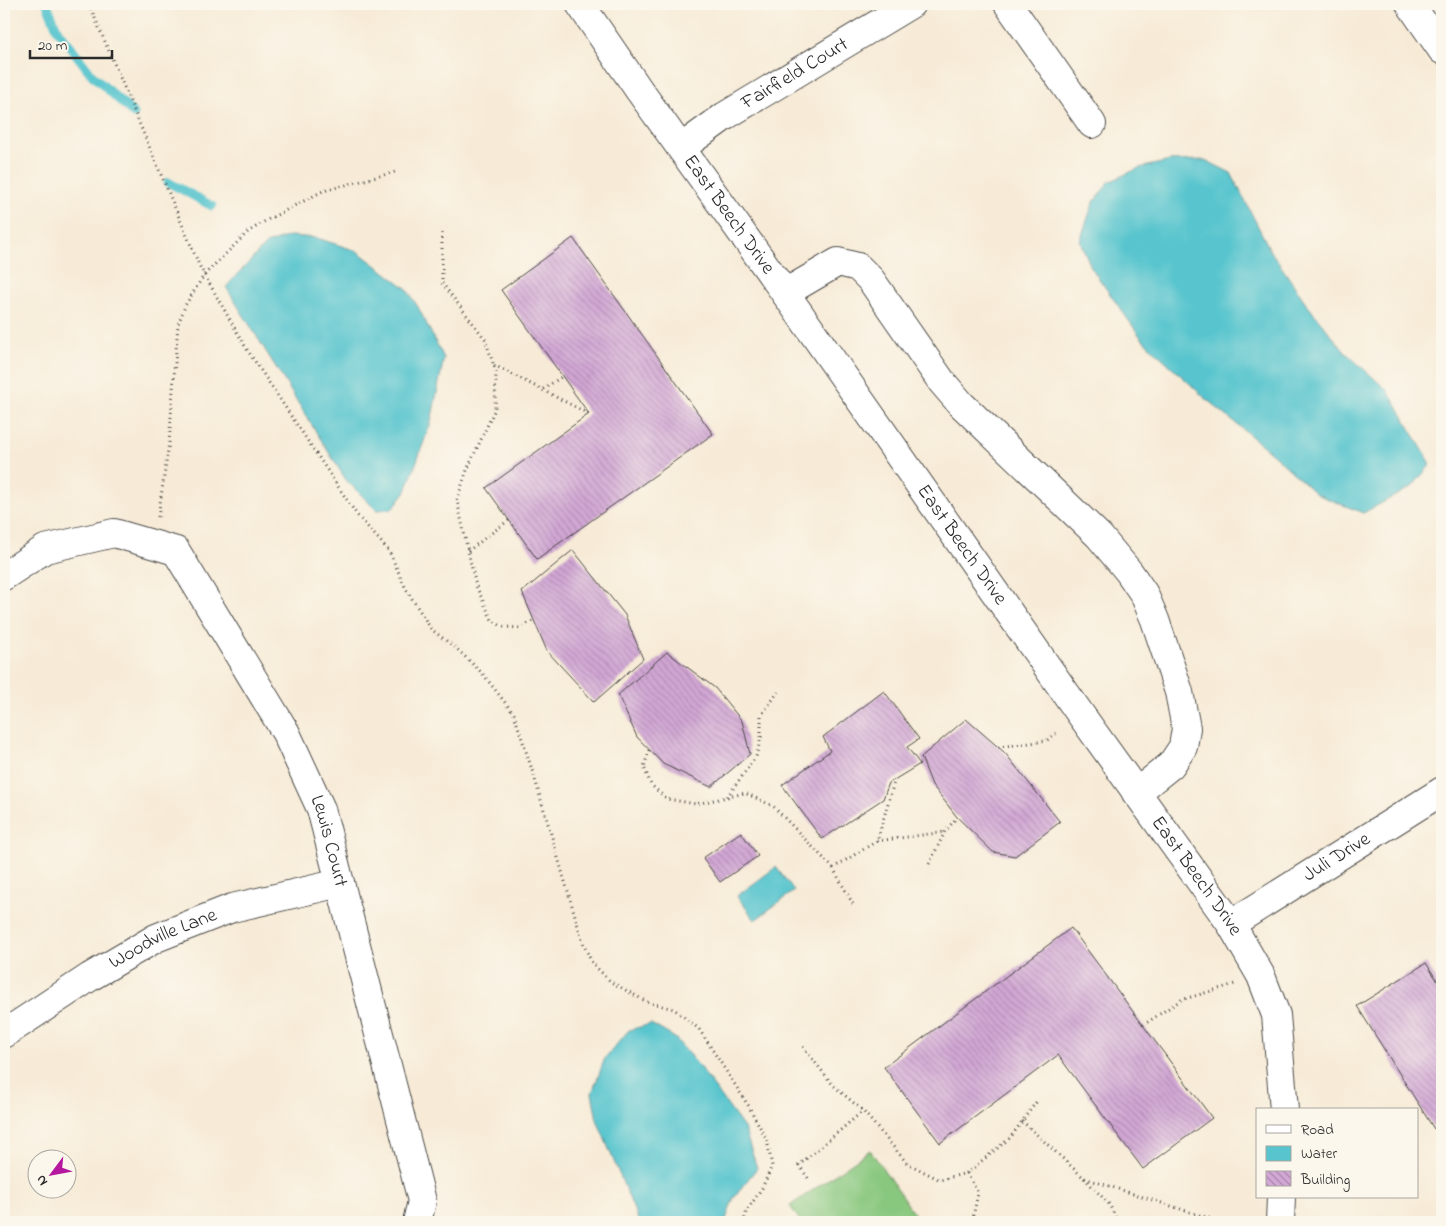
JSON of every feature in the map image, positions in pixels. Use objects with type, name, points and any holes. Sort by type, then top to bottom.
[{"type":"street","name":"East Beech Drive","points":[[580,4],[1230,924],[1262,976],[1276,1015],[1284,1108]]},
{"type":"street","name":"Fairfield Court","points":[[681,148],[725,116],[911,4]]},
{"type":"street","points":[[1008,4],[1092,124]]},
{"type":"street","points":[[1410,4],[1442,50]]},
{"type":"street","points":[[785,293],[838,262],[858,267],[871,280],[942,382],[961,404],[1099,536],[1130,572],[1144,594],[1155,620],[1179,692],[1186,728],[1183,747],[1171,765],[1136,793]]},
{"type":"street","name":"Lewis Court","points":[[4,576],[45,550],[114,533],[176,551],[286,733],[321,809],[422,1200],[417,1222]]},
{"type":"street","name":"Juli Drive","points":[[1230,924],[1442,791]]},
{"type":"street","name":"Woodville Lane","points":[[4,1034],[90,977],[156,938],[232,908],[340,883]]},
{"type":"street","points":[[1280,1222],[1281,1198]]},
{"type":"path","points":[[89,4],[200,267],[246,348],[357,515],[389,551],[406,589],[431,629],[457,649],[482,674],[514,714],[583,944],[592,963],[611,982],[647,1002],[674,1009],[699,1029],[748,1105],[767,1140],[772,1166],[762,1188],[746,1212],[744,1222]]},
{"type":"path","points":[[157,523],[169,443],[178,324],[186,304],[204,275],[248,232],[267,220],[322,191],[395,172]]},
{"type":"path","points":[[442,233],[442,283],[485,339],[496,372],[495,409],[467,470],[457,500],[476,586],[492,620],[503,627],[520,628],[534,620]]},
{"type":"path","points":[[494,364],[589,414]]},
{"type":"path","points":[[542,390],[563,376]]},
{"type":"path","points":[[468,551],[509,520]]},
{"type":"path","points":[[727,797],[756,757],[761,737],[761,716],[778,692]]},
{"type":"path","points":[[998,746],[1046,741],[1081,715]]},
{"type":"path","points":[[650,750],[644,767],[651,784],[666,799],[696,804],[745,793],[773,806],[833,868],[854,906]]},
{"type":"path","points":[[876,840],[895,779]]},
{"type":"path","points":[[929,864],[945,832],[957,817]]},
{"type":"path","points":[[833,868],[876,840],[945,832]]},
{"type":"path","points":[[1143,1025],[1181,1000],[1262,976]]},
{"type":"path","points":[[803,1047],[833,1085],[863,1111],[907,1163],[940,1180],[967,1173],[1010,1138],[1037,1101]]},
{"type":"path","points":[[808,1178],[799,1165],[863,1111]]},
{"type":"path","points":[[1022,1121],[1084,1178],[1109,1204],[1118,1222]]},
{"type":"path","points":[[967,1173],[978,1193],[972,1222]]},
{"type":"path","points":[[1084,1178],[1221,1222]]},
{"type":"green space","points":[[870,1150],[920,1222],[801,1222],[790,1206]]},
{"type":"water","points":[[1205,160],[1231,173],[1270,250],[1308,306],[1345,352],[1388,391],[1431,464],[1412,487],[1363,513],[1316,494],[1274,455],[1205,398],[1142,339],[1092,269],[1080,241],[1093,203],[1109,182],[1139,168],[1170,161]]},
{"type":"water","points":[[290,236],[317,238],[357,251],[406,288],[444,358],[431,422],[406,491],[392,509],[376,510],[346,480],[226,287],[266,244]]},
{"type":"water","points":[[776,867],[794,891],[755,920],[737,896]]},
{"type":"water","points":[[651,1024],[675,1038],[698,1065],[744,1128],[757,1168],[734,1197],[725,1222],[639,1222],[597,1120],[592,1093],[605,1058],[629,1030]]},
{"type":"building","points":[[573,238],[713,434],[537,559],[486,488],[589,414],[501,290]]},
{"type":"building","points":[[573,550],[625,615],[643,659],[594,702],[547,651],[522,592]]},
{"type":"building","points":[[667,652],[715,688],[742,721],[750,754],[711,787],[663,764],[637,737],[618,695]]},
{"type":"building","points":[[884,691],[919,739],[907,747],[920,764],[889,783],[883,799],[822,839],[782,785],[830,751],[823,737]]},
{"type":"building","points":[[966,719],[1005,753],[1060,822],[1015,856],[993,852],[957,817],[932,785],[921,757]]},
{"type":"building","points":[[741,832],[758,856],[720,882],[703,858]]},
{"type":"building","points":[[1071,928],[1212,1118],[1143,1169],[1058,1055],[940,1143],[884,1067]]},
{"type":"building","points":[[1426,963],[1442,988],[1442,1124],[1434,1129],[1357,1006]]},
{"type":"waterway","points":[[47,4],[58,31],[92,75],[134,114]]},
{"type":"waterway","points":[[168,182],[212,206]]}]
